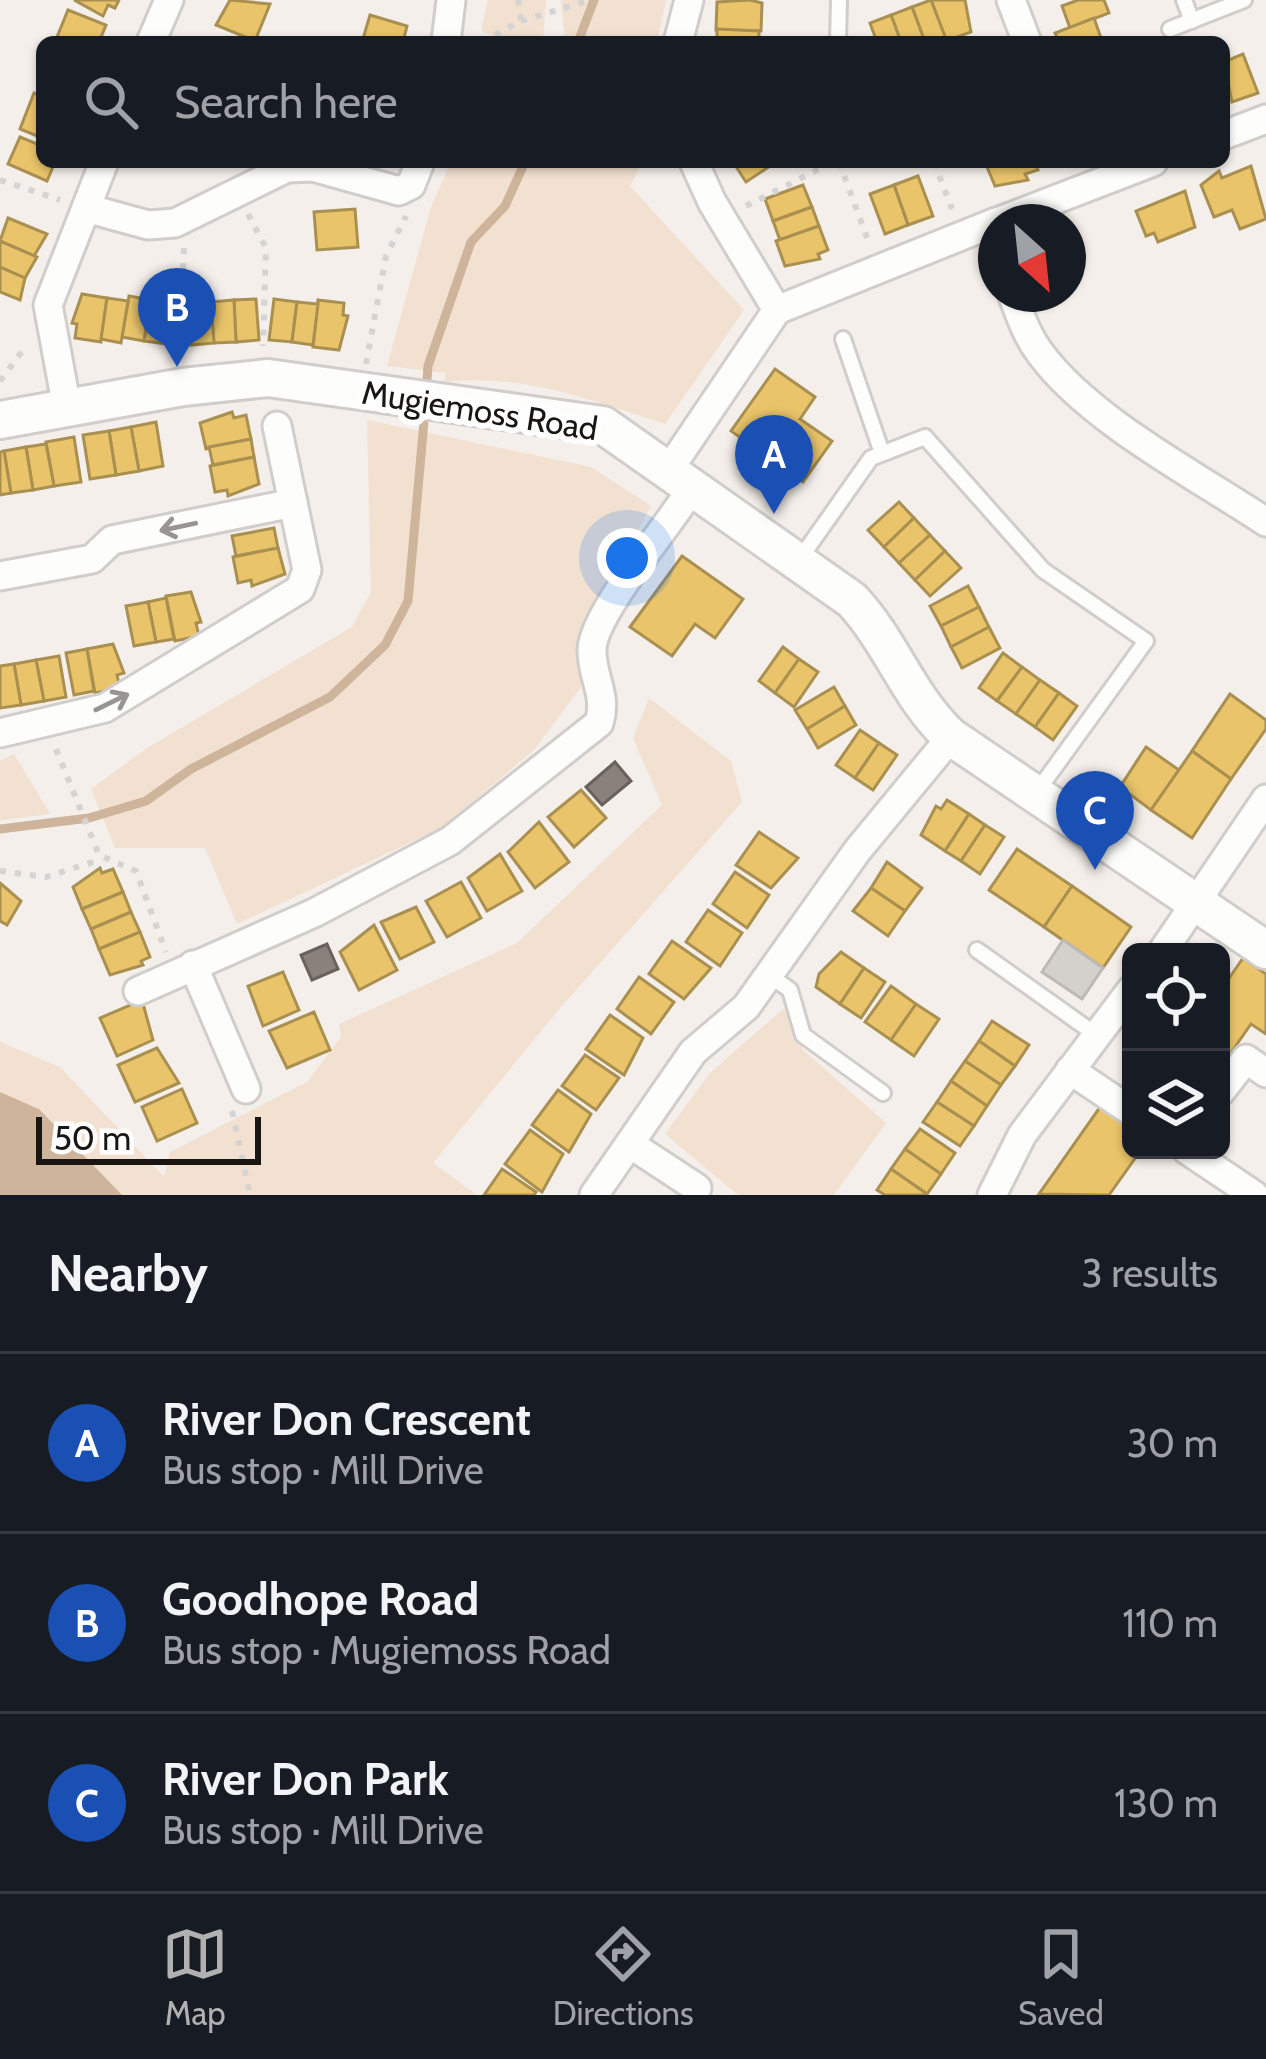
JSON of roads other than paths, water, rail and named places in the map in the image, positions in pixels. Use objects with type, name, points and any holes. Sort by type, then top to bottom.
[{"type":"street","points":[[154,36],[169,0]]},
{"type":"street","points":[[447,36],[451,0]]},
{"type":"street","points":[[680,36],[689,0]]},
{"type":"street","points":[[1011,0],[1025,36]]},
{"type":"street","points":[[1230,133],[1266,119]]},
{"type":"street","points":[[67,407],[48,305],[102,168]]},
{"type":"street","points":[[86,208],[148,225],[177,222],[287,168]]},
{"type":"street","points":[[320,168],[399,191],[411,185],[418,168]]},
{"type":"street","points":[[697,168],[777,310]]},
{"type":"street","points":[[1075,168],[1083,189]]},
{"type":"street","points":[[1049,204],[1138,168]]},
{"type":"street","points":[[150,985],[314,913],[450,841],[598,723],[604,706],[592,649],[601,622],[777,310],[978,234]]},
{"type":"street","points":[[1019,312],[1029,336],[1054,370],[1107,415],[1262,510]]},
{"type":"street","name":"Mugiemoss Road","points":[[0,420],[183,387],[268,378],[603,425],[798,560],[875,625],[924,712],[951,737],[1266,950]]},
{"type":"street","points":[[0,733],[105,708],[300,589],[307,570],[277,426]]},
{"type":"street","points":[[0,576],[92,559],[112,540],[292,503]]},
{"type":"street","points":[[594,1195],[693,1052],[746,1007],[857,851],[951,737]]},
{"type":"street","points":[[1168,943],[1266,799]]},
{"type":"street","points":[[193,965],[246,1089]]},
{"type":"street","points":[[992,1195],[1022,1135],[1122,1001]]},
{"type":"street","points":[[1230,1080],[1246,1060],[1266,1073]]},
{"type":"street","points":[[1070,1070],[1122,1106]]},
{"type":"street","points":[[630,1144],[698,1188]]},
{"type":"street","points":[[1200,1159],[1254,1195]]},
{"type":"lane","points":[[838,36],[839,0]]},
{"type":"lane","points":[[1184,0],[1192,21]]},
{"type":"lane","points":[[1170,29],[1244,0]]},
{"type":"lane","points":[[843,340],[882,453]]},
{"type":"lane","points":[[798,560],[871,458],[925,437],[1043,570],[1146,641],[1036,793]]},
{"type":"lane","points":[[977,950],[1095,1034]]},
{"type":"lane","points":[[769,975],[790,990],[803,1036],[883,1094]]},
{"type":"waterway","points":[[580,36],[594,0]]},
{"type":"waterway","points":[[426,393],[428,366],[471,242],[505,206],[522,168]]},
{"type":"waterway","points":[[0,829],[89,818],[146,801],[191,769],[330,697],[385,645],[408,601],[425,410]]},
{"type":"place","name":"Goodhope Road","points":[[177,367]]},
{"type":"place","name":"River Don Crescent","points":[[774,514]]},
{"type":"place","name":"River Don Park","points":[[1095,870]]}]
